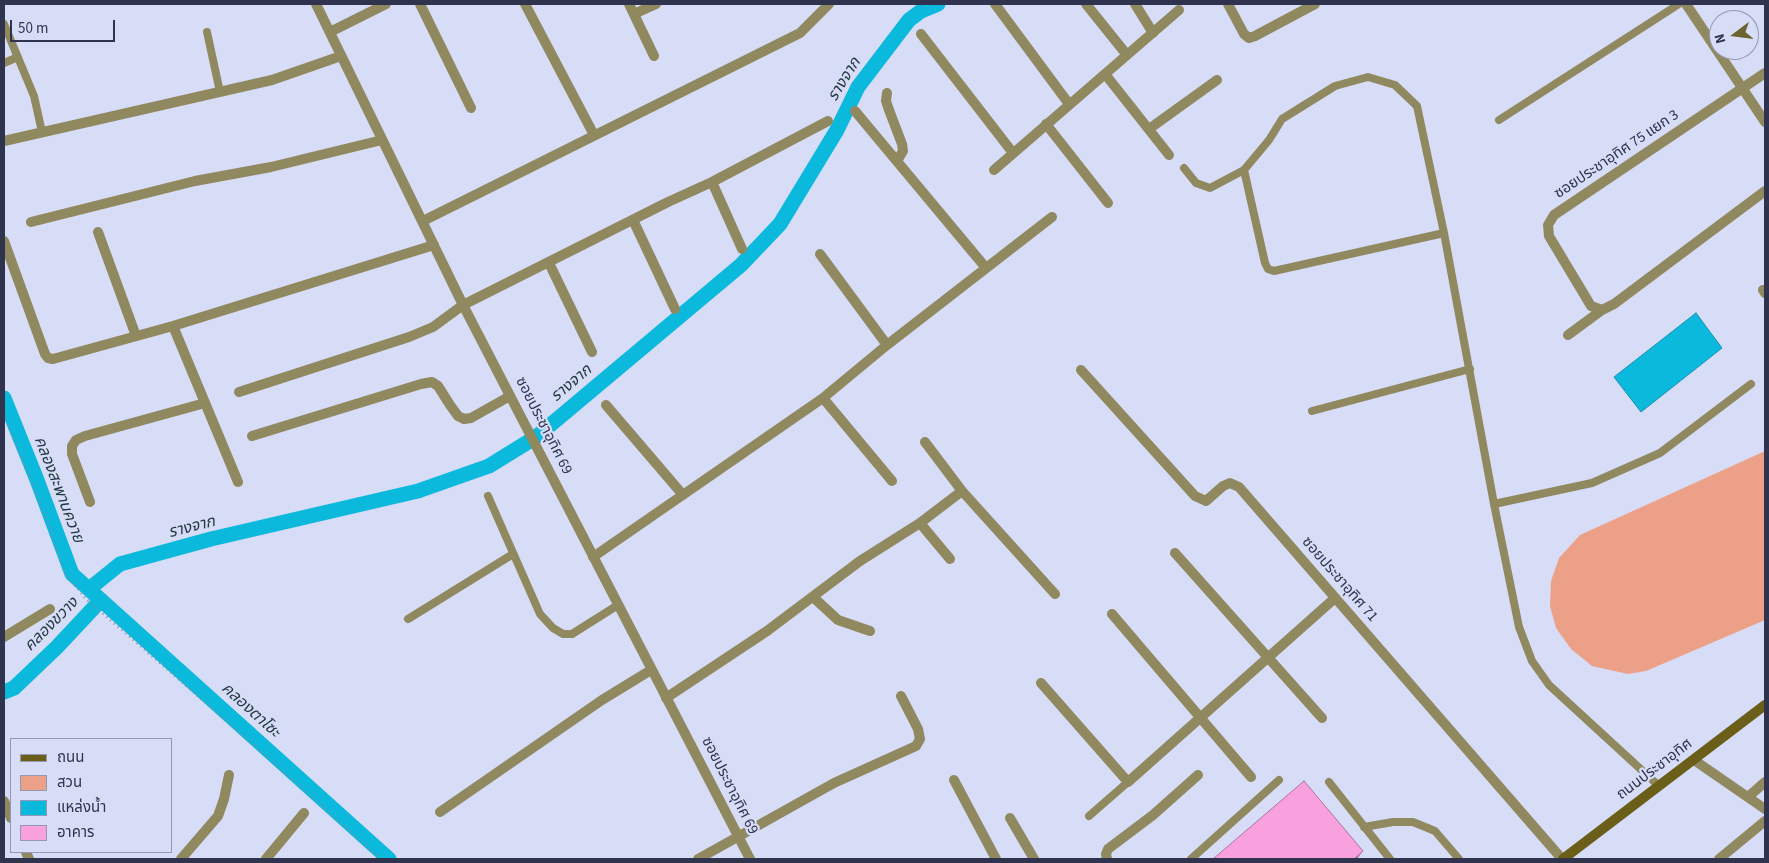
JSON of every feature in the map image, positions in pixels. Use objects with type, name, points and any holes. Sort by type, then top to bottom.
[{"type":"main road","name":"ถนนประชาอุทิศ","points":[[1562,859],[1765,705]]},
{"type":"street","name":"ซอยประชาอุทิศ 69","points":[[316,4],[463,305],[750,859]]},
{"type":"street","points":[[330,32],[386,4]]},
{"type":"street","points":[[420,4],[472,108]]},
{"type":"street","points":[[525,4],[594,135]]},
{"type":"street","points":[[630,4],[654,56]]},
{"type":"street","points":[[634,14],[656,4]]},
{"type":"street","points":[[423,221],[800,33],[829,4]]},
{"type":"street","points":[[995,4],[1069,104]]},
{"type":"street","points":[[1086,4],[1126,55]]},
{"type":"street","points":[[1135,4],[1153,33]]},
{"type":"street","points":[[1228,4],[1244,34],[1249,38],[1312,4]]},
{"type":"street","points":[[1686,4],[1765,122]]},
{"type":"street","points":[[994,170],[1179,10]]},
{"type":"street","points":[[921,34],[1013,153]]},
{"type":"street","points":[[4,141],[272,80],[341,56]]},
{"type":"street","name":"ซอยประชาอุทิศ 75 แยก 3","points":[[1602,310],[1591,306],[1549,236],[1548,225],[1554,215],[1765,73]]},
{"type":"street","points":[[1105,74],[1169,154]]},
{"type":"street","points":[[1149,130],[1217,80]]},
{"type":"street","points":[[887,93],[888,110],[902,144],[903,151],[897,161]]},
{"type":"street","points":[[855,111],[986,268]]},
{"type":"street","points":[[239,392],[409,338],[433,327],[463,305],[712,182],[828,121]]},
{"type":"street","points":[[1046,124],[1108,203]]},
{"type":"street","points":[[31,222],[194,181],[271,167],[382,140]]},
{"type":"street","points":[[712,182],[742,249]]},
{"type":"street","points":[[1568,335],[1602,310],[1614,304],[1765,192]]},
{"type":"street","points":[[594,557],[823,398],[887,345],[1052,217]]},
{"type":"street","points":[[633,220],[675,309]]},
{"type":"street","points":[[98,232],[136,336]]},
{"type":"street","points":[[4,241],[45,354],[48,358],[53,359],[172,326],[434,245]]},
{"type":"street","points":[[820,254],[887,345]]},
{"type":"street","points":[[549,263],[592,352]]},
{"type":"street","points":[[172,326],[238,482]]},
{"type":"street","name":"ซอยประชาอุทิศ 71","points":[[1081,370],[1195,496],[1206,501],[1223,486],[1230,483],[1239,487],[1562,859]]},
{"type":"street","points":[[252,436],[432,382],[438,386],[458,416],[464,419],[471,418],[510,396]]},
{"type":"street","points":[[823,398],[892,481]]},
{"type":"street","points":[[90,502],[72,454],[72,446],[76,440],[205,403]]},
{"type":"street","points":[[606,405],[683,495]]},
{"type":"street","points":[[925,442],[962,492],[1055,594]]},
{"type":"street","points":[[666,698],[767,631],[860,561],[920,523],[962,492]]},
{"type":"street","points":[[920,523],[950,559]]},
{"type":"street","points":[[1175,553],[1322,718]]},
{"type":"street","points":[[813,597],[838,620],[870,631]]},
{"type":"street","points":[[1041,683],[1128,782],[1335,598]]},
{"type":"street","points":[[4,637],[50,609]]},
{"type":"street","points":[[1112,614],[1251,778]]},
{"type":"street","points":[[440,812],[602,700],[651,670]]},
{"type":"street","points":[[698,859],[834,783],[916,746],[920,739],[918,729],[901,696]]},
{"type":"street","points":[[1694,760],[1765,809]]},
{"type":"street","points":[[181,859],[218,816],[229,775]]},
{"type":"street","points":[[1107,859],[1106,854],[1108,850],[1153,815],[1198,775]]},
{"type":"street","points":[[954,780],[996,859]]},
{"type":"street","points":[[1748,797],[1765,782]]},
{"type":"street","points":[[4,801],[10,816]]},
{"type":"street","points":[[266,859],[304,814]]},
{"type":"street","points":[[1010,818],[1034,859]]},
{"type":"street","points":[[1727,857],[1765,821]]},
{"type":"lane","points":[[1499,120],[1679,4]]},
{"type":"lane","points":[[4,24],[34,96],[42,132]]},
{"type":"lane","points":[[207,32],[220,92]]},
{"type":"lane","points":[[4,63],[18,57]]},
{"type":"lane","points":[[1184,168],[1196,183],[1210,188],[1244,170],[1269,140],[1282,119],[1335,86],[1368,77],[1395,85],[1417,106],[1444,233],[1494,504],[1519,627],[1532,661],[1548,685],[1659,786]]},
{"type":"lane","points":[[1244,170],[1265,263],[1268,269],[1274,271],[1444,233]]},
{"type":"lane","points":[[1312,411],[1470,369]]},
{"type":"lane","points":[[1494,504],[1592,483],[1660,453],[1751,384]]},
{"type":"lane","points":[[488,496],[540,614],[553,628],[563,634],[572,634],[618,605]]},
{"type":"lane","points":[[408,619],[513,554]]},
{"type":"lane","points":[[1191,859],[1279,780]]},
{"type":"lane","points":[[1089,816],[1128,782]]},
{"type":"lane","points":[[1329,782],[1390,859]]},
{"type":"lane","points":[[1364,827],[1393,822],[1413,822],[1435,831],[1459,859]]},
{"type":"path","points":[[4,415],[45,514],[66,573],[85,598],[254,744],[381,859]]},
{"type":"green space","points":[[1765,451],[1765,620],[1646,671],[1628,674],[1592,666],[1571,649],[1556,628],[1550,606],[1551,581],[1559,558],[1580,535]]},
{"type":"water","points":[[1696,313],[1722,348],[1641,412],[1614,377]]},
{"type":"building","points":[[1304,781],[1363,851],[1354,859],[1213,859]]},
{"type":"waterway","name":"รางจาก","points":[[89,589],[120,564],[211,539],[418,491],[489,466],[536,437],[741,265],[780,224],[837,130],[858,87],[909,20],[921,11],[938,4]]},
{"type":"waterway","name":"คลองตาโซะ","points":[[4,398],[72,574],[389,859]]},
{"type":"waterway","name":"คลองขวาง","points":[[4,692],[14,688],[57,647],[101,600]]},
{"type":"water label","name":"คลองสะพานควาย","points":[[58,490]]}]
